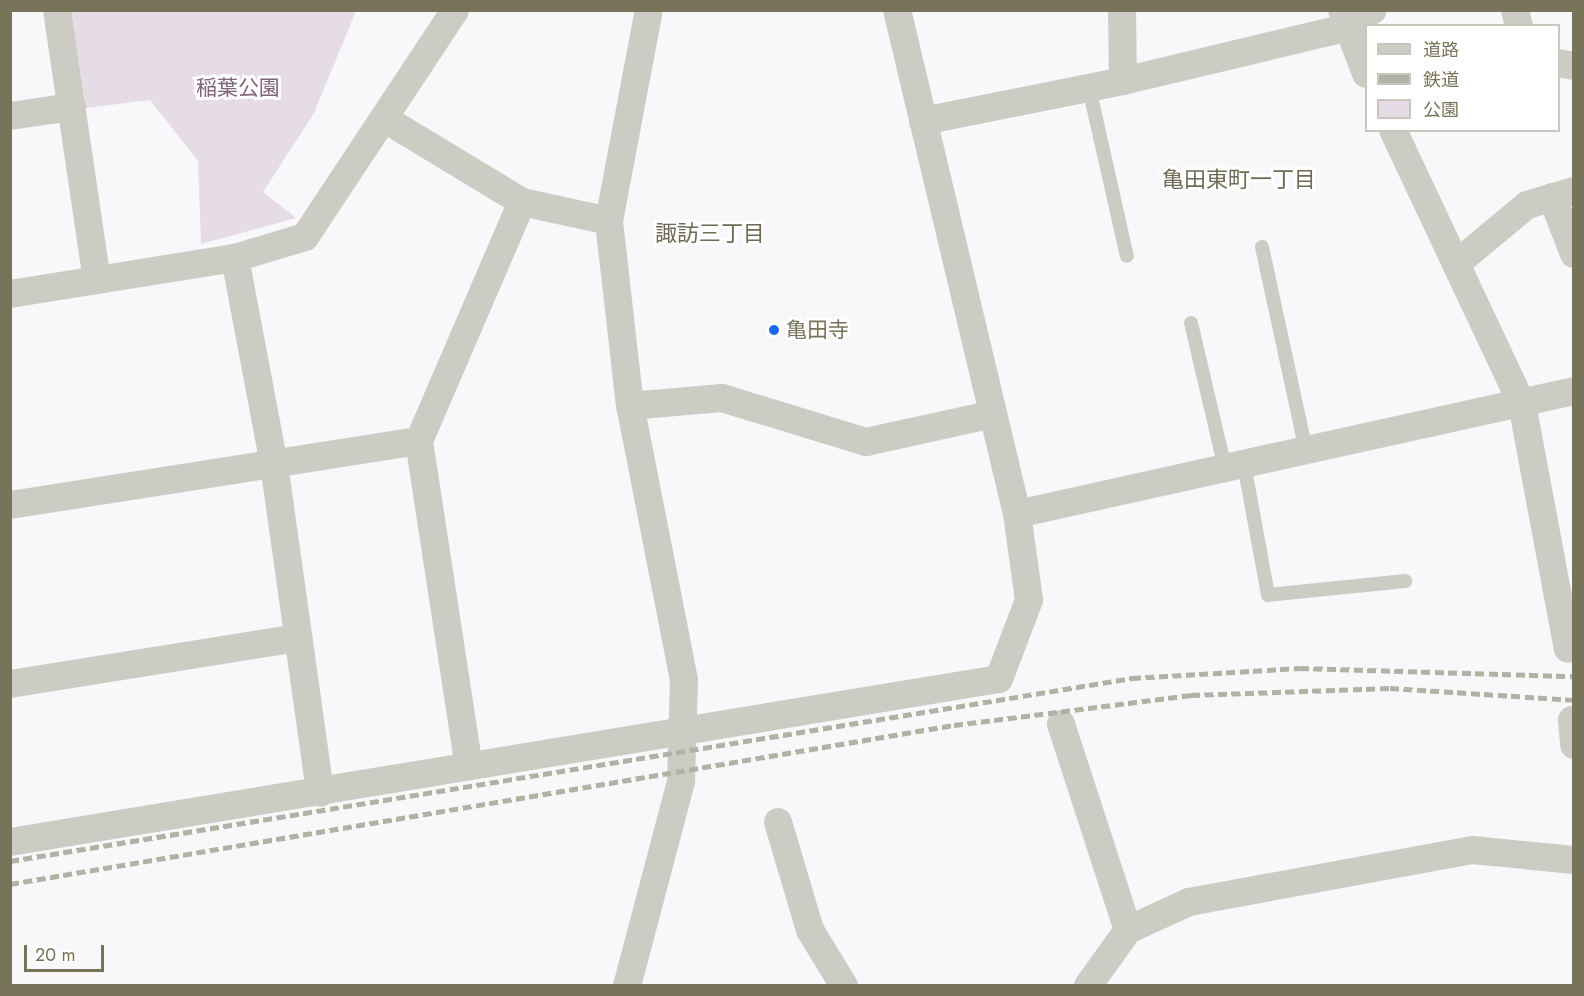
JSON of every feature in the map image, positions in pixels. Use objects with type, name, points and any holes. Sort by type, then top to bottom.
[{"type":"street","points":[[57,10],[97,280]]},
{"type":"street","points":[[10,294],[235,258],[306,237],[455,10]]},
{"type":"street","points":[[627,986],[681,781],[684,680],[630,406],[609,221],[649,10]]},
{"type":"street","points":[[10,842],[320,793],[469,766],[999,679],[1029,600],[1017,514],[897,10]]},
{"type":"street","points":[[1122,10],[1123,81]]},
{"type":"street","points":[[923,121],[1123,81],[1373,10]]},
{"type":"street","points":[[1344,19],[1365,72]]},
{"type":"street","points":[[10,116],[72,107]]},
{"type":"street","points":[[385,119],[522,202],[609,221]]},
{"type":"street","points":[[1394,132],[1522,404],[1568,649]]},
{"type":"street","points":[[1456,264],[1527,205],[1563,194],[1574,254]]},
{"type":"street","points":[[469,766],[419,441],[522,202]]},
{"type":"street","points":[[235,258],[274,464],[320,793]]},
{"type":"street","points":[[1017,514],[1574,391]]},
{"type":"street","points":[[630,406],[722,398],[866,442],[993,414]]},
{"type":"street","points":[[10,505],[419,441]]},
{"type":"street","points":[[10,684],[298,638]]},
{"type":"street","points":[[1061,724],[1128,930]]},
{"type":"street","points":[[778,822],[810,930],[844,986]]},
{"type":"street","points":[[1088,986],[1128,930],[1189,902],[1472,850],[1574,860]]},
{"type":"lane","points":[[1089,88],[1127,256]]},
{"type":"lane","points":[[1262,247],[1306,451]]},
{"type":"lane","points":[[1191,323],[1235,466],[1268,595],[1405,581]]},
{"type":"green space","name":"稲葉公園","points":[[71,11],[356,11],[314,113],[263,192],[296,218],[201,244],[198,161],[150,100],[86,108]]},
{"type":"railway","points":[[10,861],[1132,678],[1300,668],[1574,676]]},
{"type":"railway","points":[[10,884],[954,725],[1191,695],[1390,688],[1574,700]]},
{"type":"place","name":"亀田寺","points":[[774,330]]},
{"type":"district","name":"亀田東町一丁目","points":[[1239,180]]},
{"type":"district","name":"諏訪三丁目","points":[[710,234]]}]
